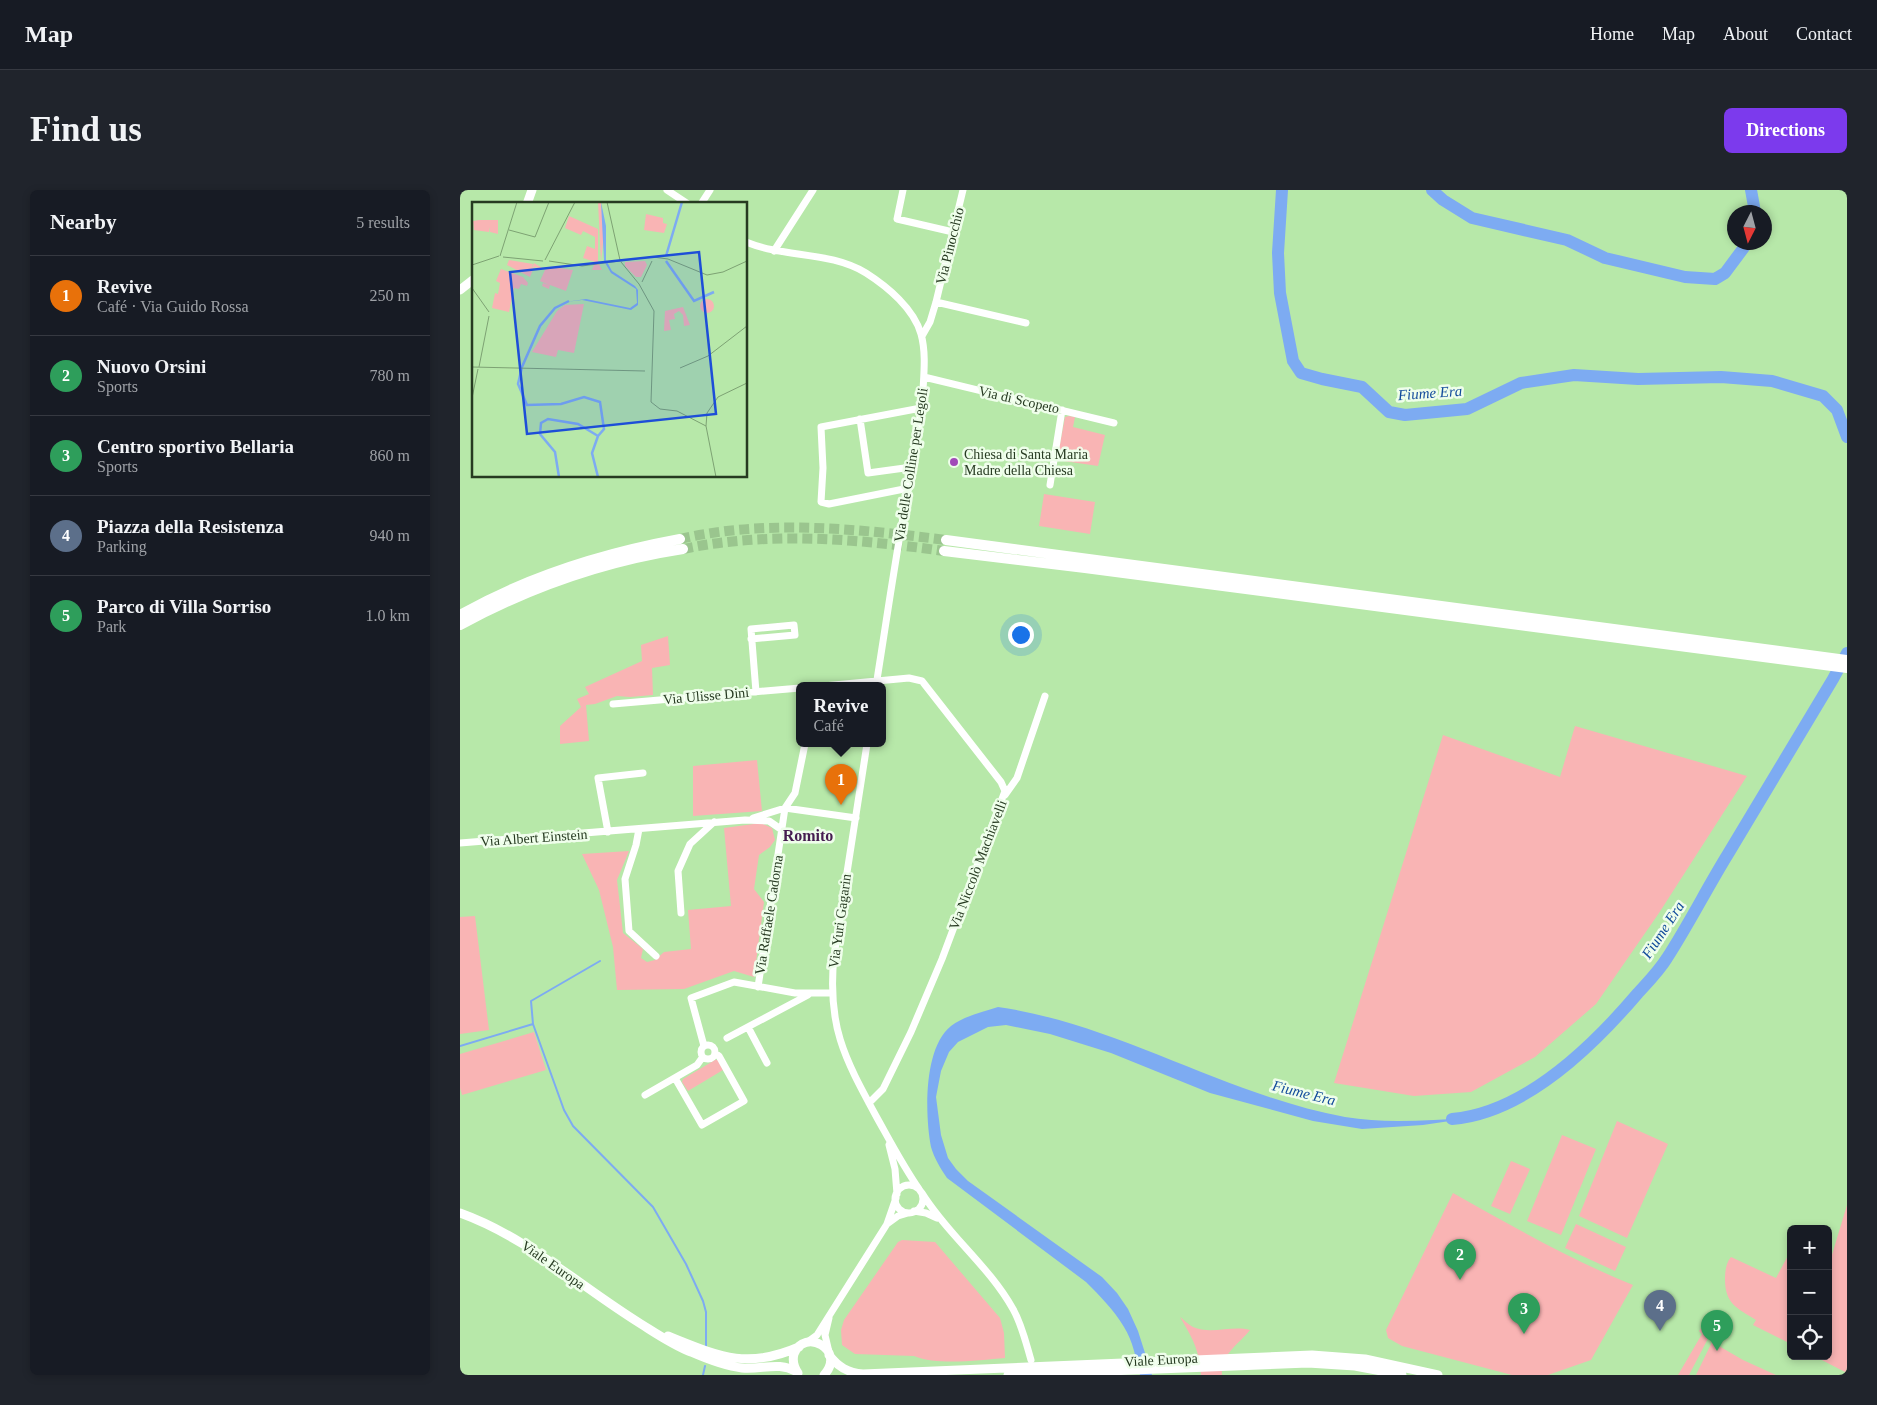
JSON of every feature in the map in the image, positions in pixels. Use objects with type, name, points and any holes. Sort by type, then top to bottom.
[{"type":"highway","points":[[460,615],[504,593],[556,572],[611,555],[680,539]]},
{"type":"highway","points":[[946,540],[1701,645],[1847,668]]},
{"type":"highway","points":[[460,624],[512,598],[576,574],[650,554],[683,549]]},
{"type":"highway","points":[[944,551],[1701,645],[1847,660]]},
{"type":"main road","points":[[527,202],[532,190]]},
{"type":"main road","points":[[460,290],[472,281]]},
{"type":"main road","name":"Viale Europa","points":[[460,1212],[512,1236],[610,1305],[670,1342],[720,1363],[748,1368],[784,1366],[798,1374]]},
{"type":"main road","name":"Viale Europa","points":[[643,1325],[700,1349],[732,1358],[749,1360],[766,1358],[802,1345],[817,1343],[824,1347],[839,1366],[853,1372],[1250,1361],[1336,1364],[1402,1375]]},
{"type":"main road","name":"Viale Europa","points":[[798,1374],[793,1357],[802,1345]]},
{"type":"main road","points":[[824,1375],[829,1367],[829,1354]]},
{"type":"main road","name":"Viale Europa","points":[[1008,1375],[1250,1361],[1312,1355],[1349,1357],[1438,1375]]},
{"type":"street","points":[[667,190],[685,202]]},
{"type":"street","points":[[702,202],[710,190]]},
{"type":"street","points":[[774,251],[813,190]]},
{"type":"street","points":[[903,190],[896,219],[953,232]]},
{"type":"street","name":"Via Pinocchio","points":[[922,336],[930,322],[936,302],[964,190]]},
{"type":"street","name":"Via delle Colline per Legoli","points":[[748,243],[774,251],[830,259],[863,272],[901,302],[915,320],[922,336],[924,378],[921,408],[877,682]]},
{"type":"street","name":"Via Pinocchio","points":[[936,302],[1026,323]]},
{"type":"street","name":"Via di Scopeto","points":[[924,378],[1114,423]]},
{"type":"street","points":[[909,488],[828,504],[821,502],[824,468],[821,427],[921,408]]},
{"type":"street","points":[[1050,486],[1062,410]]},
{"type":"street","points":[[860,419],[868,473],[912,467]]},
{"type":"street","points":[[752,640],[795,635],[794,625],[751,629],[756,692]]},
{"type":"street","name":"Via Niccolò Machiavelli","points":[[869,1102],[883,1089],[915,1023],[942,959],[1005,796],[1001,782],[926,684],[909,678],[886,682]]},
{"type":"street","name":"Via Ulisse Dini","points":[[612,704],[796,688]]},
{"type":"street","points":[[1005,796],[1017,778],[1045,696]]},
{"type":"street","name":"Via Raffaele Cadorna","points":[[804,747],[795,793],[785,808],[758,986],[808,994],[832,993]]},
{"type":"street","name":"Via Yuri Gagarin","points":[[867,747],[835,951],[832,993],[835,1022],[844,1056],[869,1102]]},
{"type":"street","name":"Via Albert Einstein","points":[[608,832],[598,778],[643,773]]},
{"type":"street","points":[[785,808],[856,818]]},
{"type":"street","name":"Via Albert Einstein","points":[[744,820],[785,808]]},
{"type":"street","name":"Via Albert Einstein","points":[[460,843],[744,820],[769,821],[782,830]]},
{"type":"street","points":[[681,913],[678,872],[690,844],[714,822]]},
{"type":"street","points":[[639,829],[636,845],[624,879],[629,931],[656,956]]},
{"type":"street","points":[[644,1096],[697,1065],[702,1058],[701,1050],[704,1046],[691,998],[734,982],[758,986]]},
{"type":"street","points":[[727,1038],[808,994]]},
{"type":"street","points":[[748,1027],[767,1063]]},
{"type":"street","points":[[675,1078],[702,1125],[744,1101],[712,1046],[704,1046]]},
{"type":"street","points":[[702,1058],[709,1060],[714,1057],[715,1053]]},
{"type":"street","points":[[869,1102],[885,1133],[940,1220],[990,1276],[1008,1301],[1021,1328],[1031,1360]]},
{"type":"street","points":[[885,1133],[895,1169],[898,1206],[901,1210],[926,1213],[940,1220]]},
{"type":"street","points":[[802,1345],[815,1336],[887,1224],[899,1190],[907,1185],[916,1186],[920,1191],[923,1202],[921,1206],[912,1212],[898,1216],[887,1224]]},
{"type":"street","points":[[829,1354],[825,1335],[833,1309]]},
{"type":"shaded area","points":[[1065,417],[1075,417],[1073,427],[1105,435],[1098,466],[1057,460]]},
{"type":"shaded area","points":[[1044,494],[1095,502],[1090,534],[1039,526]]},
{"type":"shaded area","points":[[668,636],[670,665],[652,668],[653,695],[617,696],[595,704],[586,705],[589,741],[560,744],[560,726],[581,707],[577,699],[589,694],[585,687],[642,661],[641,645]]},
{"type":"shaded area","points":[[1575,726],[1747,776],[1659,913],[1596,1004],[1535,1057],[1471,1092],[1414,1096],[1334,1083],[1443,735],[1560,777]]},
{"type":"shaded area","points":[[757,760],[762,811],[693,816],[693,766]]},
{"type":"shaded area","points":[[761,823],[772,828],[775,840],[770,847],[759,855],[754,889],[764,902],[754,977],[734,971],[684,989],[617,990],[613,947],[599,890],[582,854],[629,851],[617,880],[623,933],[643,949],[641,958],[647,962],[655,960],[664,952],[691,949],[688,910],[731,906],[724,828]]},
{"type":"shaded area","points":[[475,916],[489,1030],[460,1034],[460,917]]},
{"type":"shaded area","points":[[534,1032],[546,1070],[462,1095],[460,1088],[460,1054]]},
{"type":"shaded area","points":[[718,1060],[723,1070],[688,1091],[682,1082],[683,1079]]},
{"type":"shaded area","points":[[1617,1121],[1668,1144],[1627,1238],[1579,1216]]},
{"type":"shaded area","points":[[1562,1135],[1596,1149],[1561,1235],[1527,1221]]},
{"type":"shaded area","points":[[1511,1161],[1530,1169],[1510,1214],[1491,1206]]},
{"type":"shaded area","points":[[1453,1193],[1564,1254],[1633,1285],[1591,1360],[1548,1375],[1512,1375],[1402,1346],[1388,1338],[1386,1330]]},
{"type":"shaded area","points":[[1847,1205],[1847,1373],[1822,1360],[1832,1360],[1832,1255]]},
{"type":"shaded area","points":[[1576,1224],[1626,1247],[1615,1271],[1565,1248]]},
{"type":"shaded area","points":[[902,1240],[935,1242],[1000,1318],[1004,1333],[1005,1358],[947,1362],[914,1356],[855,1354],[842,1345],[841,1330],[844,1320],[898,1242]]},
{"type":"shaded area","points":[[1731,1257],[1776,1278],[1787,1257],[1787,1342],[1753,1325],[1756,1320],[1733,1304],[1727,1294],[1726,1267]]},
{"type":"shaded area","points":[[1180,1317],[1191,1326],[1200,1329],[1250,1330],[1227,1356],[1222,1368],[1222,1375],[1201,1375],[1195,1345]]},
{"type":"shaded area","points":[[1706,1322],[1714,1327],[1689,1375],[1678,1375],[1702,1334],[1699,1331]]},
{"type":"shaded area","points":[[1712,1342],[1743,1360],[1776,1375],[1696,1375]]},
{"type":"water","points":[[998,1007],[1086,1028],[1257,1093],[1301,1107],[1360,1119],[1407,1121],[1470,1118],[1423,1125],[1362,1129],[1313,1121],[1210,1093],[1111,1053],[1050,1034],[1006,1025],[988,1027],[958,1042],[949,1052],[941,1071],[936,1097],[941,1135],[948,1158],[968,1181],[1102,1277],[1117,1293],[1128,1309],[1138,1331],[1152,1375],[1140,1375],[1130,1338],[1116,1315],[1102,1298],[1086,1282],[947,1178],[932,1151],[927,1101],[928,1083],[935,1050],[942,1036],[951,1026],[968,1017]]},
{"type":"waterway","name":"Fiume Era","points":[[1282,190],[1278,253],[1280,293],[1293,361],[1301,373],[1362,387],[1389,412],[1405,415],[1467,409],[1521,383],[1574,375],[1638,379],[1721,377],[1772,381],[1823,396],[1837,410],[1847,437]]},
{"type":"waterway","name":"Fiume Era","points":[[1432,190],[1443,200],[1472,218],[1567,240],[1605,258],[1685,277],[1715,279],[1725,273],[1742,250]]},
{"type":"waterway","name":"Fiume Era","points":[[1751,190],[1754,205]]},
{"type":"waterway","name":"Fiume Era","points":[[1452,1119],[1479,1114],[1506,1104],[1555,1074],[1579,1055],[1653,976],[1664,963],[1683,932],[1847,653]]},
{"type":"waterway","points":[[533,1024],[531,1001],[600,961]]},
{"type":"waterway","points":[[460,1046],[533,1024],[564,1110],[573,1126],[653,1207],[686,1264],[706,1312],[706,1347]]},
{"type":"waterway","points":[[703,1375],[705,1366]]},
{"type":"tunnel","points":[[680,539],[746,529],[813,528],[880,532],[946,540]]},
{"type":"tunnel","points":[[683,549],[715,543],[748,540],[813,539],[879,543],[944,551]]},
{"type":"place","name":"Chiesa di Santa Maria Madre della Chiesa","points":[[954,462]]},
{"type":"place","name":"Revive","points":[[841,805]]},
{"type":"place","name":"Nuovo Orsini","points":[[1460,1280]]},
{"type":"place","name":"Piazza della Resistenza","points":[[1660,1331]]},
{"type":"place","name":"Centro sportivo Bellaria","points":[[1524,1334]]},
{"type":"place","name":"Parco di Villa Sorriso","points":[[1717,1351]]},
{"type":"district","name":"Romito","points":[[808,835]]}]
